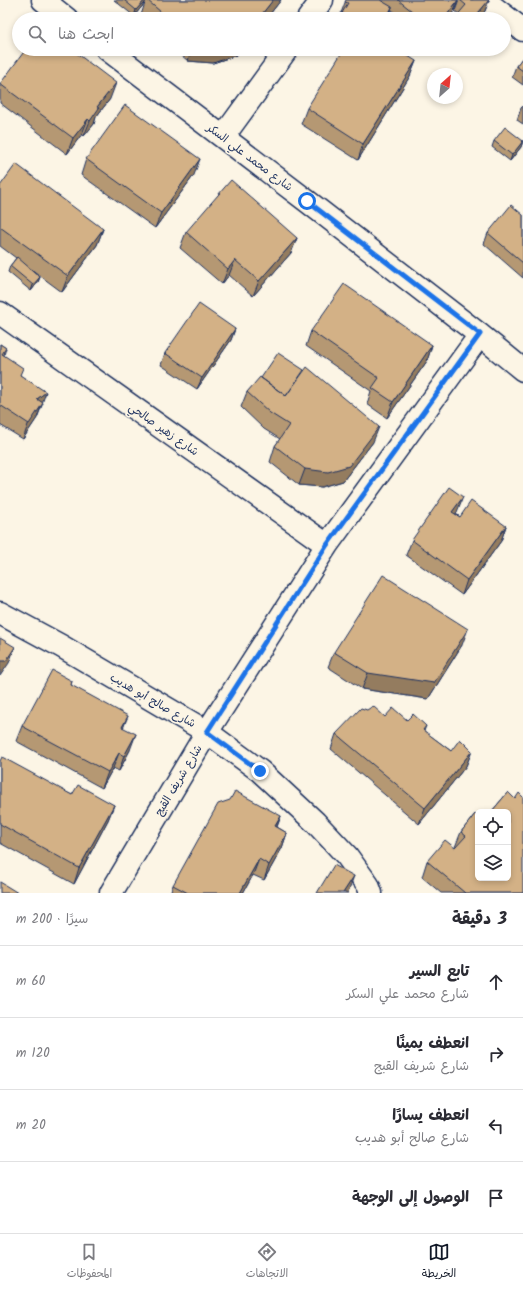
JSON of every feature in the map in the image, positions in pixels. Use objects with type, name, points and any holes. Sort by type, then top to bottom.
[{"type":"street","points":[[43,0],[58,12]]},
{"type":"street","points":[[313,12],[322,0]]},
{"type":"street","points":[[484,0],[500,12]]},
{"type":"street","points":[[511,21],[523,30]]},
{"type":"street","name":"شارع محمد علي السكر","points":[[116,56],[480,334],[523,370]]},
{"type":"street","points":[[224,137],[282,56]]},
{"type":"street","name":"شارع زهير صالحي","points":[[0,313],[327,545]]},
{"type":"street","name":"شارع شريف القبج","points":[[111,893],[207,732],[327,545],[480,334]]},
{"type":"street","name":"شارع صالح أبو هديب","points":[[0,613],[61,646],[207,732],[260,771],[315,822],[347,856],[368,886],[371,893]]},
{"type":"building","points":[[124,0],[145,0],[136,10]]},
{"type":"building","points":[[147,0],[273,0],[264,12],[161,12]]},
{"type":"building","points":[[346,0],[380,0],[392,7],[390,12],[343,12],[348,3],[345,2]]},
{"type":"building","points":[[398,0],[458,0],[449,12],[413,12]]},
{"type":"building","points":[[460,0],[489,0],[479,12],[460,12],[466,5]]},
{"type":"building","points":[[21,56],[80,56],[116,83],[97,107],[99,108],[90,121],[88,119],[73,138],[0,84]]},
{"type":"building","points":[[340,56],[408,56],[416,61],[363,144],[307,108]]},
{"type":"building","points":[[523,57],[523,71],[516,66]]},
{"type":"building","points":[[125,105],[200,159],[161,213],[86,159]]},
{"type":"building","points":[[505,127],[523,141],[512,155],[494,141]]},
{"type":"building","points":[[16,164],[103,229],[68,276],[0,227],[0,186]]},
{"type":"building","points":[[231,180],[297,238],[259,281],[235,260],[228,269],[186,232]]},
{"type":"building","points":[[511,205],[523,215],[523,263],[488,233]]},
{"type":"building","points":[[17,257],[40,277],[33,285],[10,266]]},
{"type":"building","points":[[344,284],[432,345],[393,402],[372,388],[379,378],[311,331]]},
{"type":"building","points":[[199,304],[235,329],[202,378],[165,353]]},
{"type":"building","points":[[0,344],[6,348],[2,354],[23,368],[20,375],[46,392],[37,399],[43,403],[29,424],[0,405]]},
{"type":"building","points":[[278,353],[304,370],[286,396],[261,378]]},
{"type":"building","points":[[307,367],[379,427],[349,466],[328,472],[305,469],[275,446],[289,425],[270,413],[247,392],[260,377],[286,396]]},
{"type":"building","points":[[449,487],[463,497],[452,512],[460,517],[471,501],[506,526],[467,580],[412,540]]},
{"type":"building","points":[[383,575],[468,629],[434,683],[368,673],[334,652]]},
{"type":"building","points":[[0,638],[15,647],[6,661],[0,661]]},
{"type":"building","points":[[52,670],[72,681],[71,685],[128,716],[122,727],[136,734],[124,756],[119,753],[108,772],[22,726]]},
{"type":"building","points":[[373,706],[385,717],[393,708],[407,720],[413,714],[426,726],[423,730],[451,751],[460,739],[472,751],[425,808],[336,734],[361,708],[367,710]]},
{"type":"building","points":[[2,757],[72,795],[78,785],[114,805],[79,868],[0,824],[0,761]]},
{"type":"building","points":[[235,791],[281,816],[275,826],[287,833],[269,865],[259,859],[240,893],[188,893],[173,885],[218,804],[230,800]]},
{"type":"building","points":[[508,792],[515,799],[519,793],[523,797],[523,893],[465,893],[427,861],[445,840],[455,848],[466,836],[461,832],[475,814],[475,881],[511,881],[511,809],[494,809]]},
{"type":"building","points":[[334,865],[354,876],[343,893],[317,893]]},
{"type":"building","points":[[0,882],[18,893],[0,893]]},
{"type":"route","points":[[260,771],[207,732],[327,545],[480,334],[307,201]]}]
